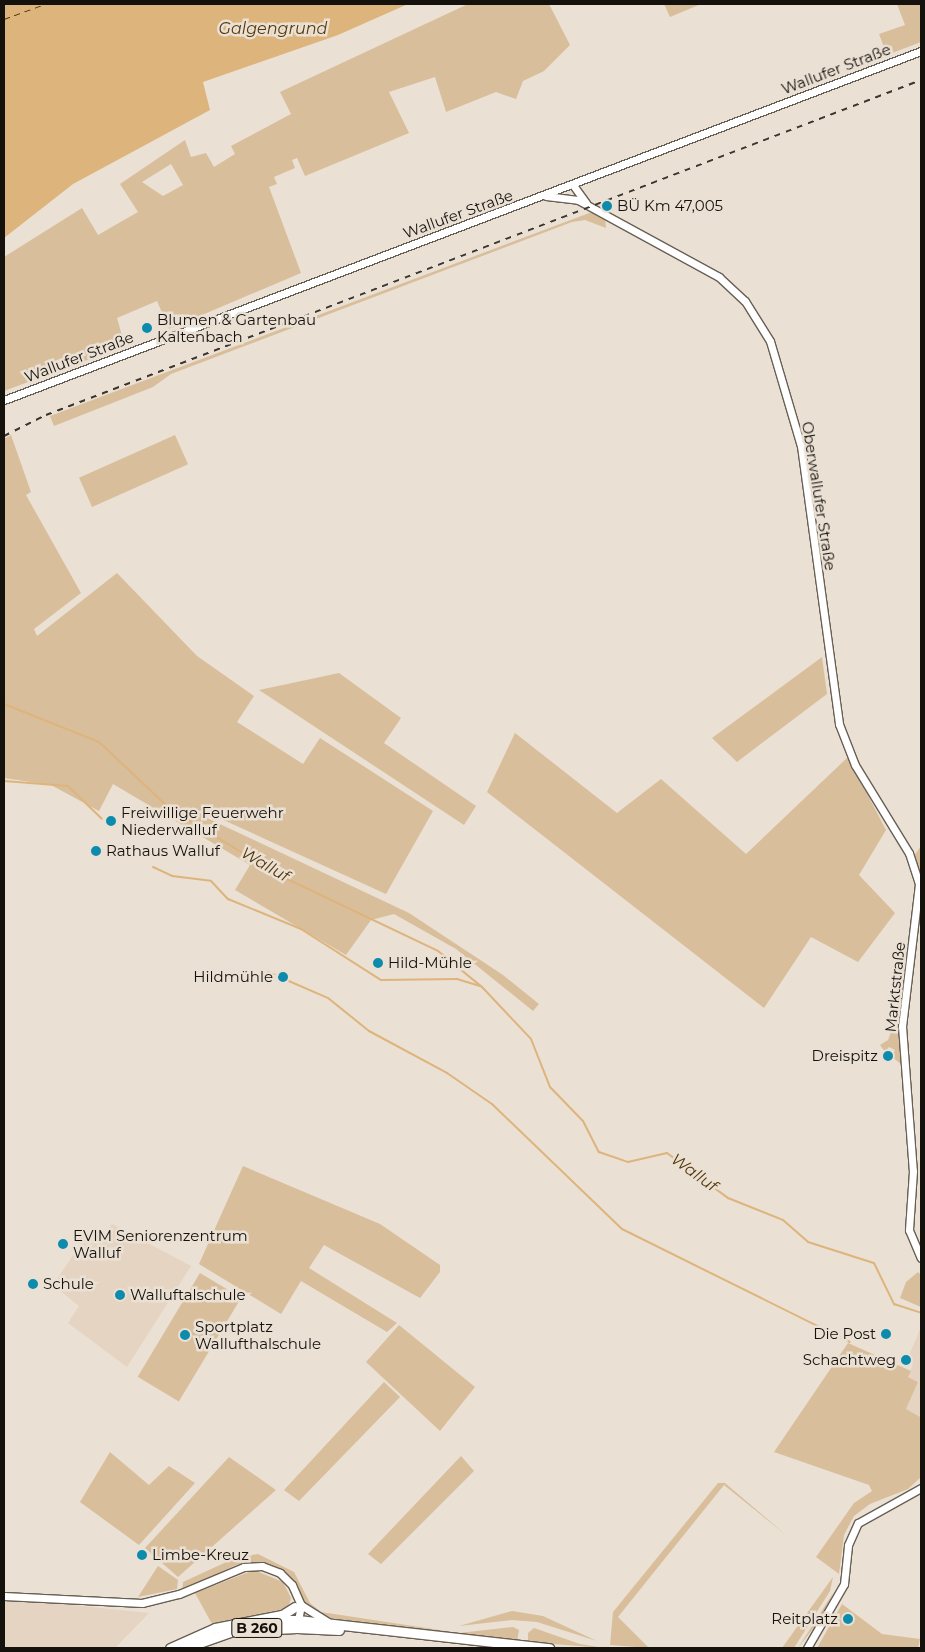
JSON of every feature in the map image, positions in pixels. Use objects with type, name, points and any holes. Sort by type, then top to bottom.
[{"type":"main road","points":[[247,1621],[284,1615],[298,1606]]},
{"type":"main road","name":"B 260","points":[[170,1648],[200,1633],[247,1621],[334,1624],[379,1631]]},
{"type":"main road","name":"B 260","points":[[185,1648],[233,1631],[297,1623],[549,1648]]},
{"type":"street","name":"Wallufer Straße","points":[[4,400],[546,196],[921,51]]},
{"type":"street","points":[[582,200],[592,178]]},
{"type":"street","name":"Oberwallufer Straße","points":[[573,185],[582,200]]},
{"type":"street","name":"Oberwallufer Straße","points":[[546,196],[582,200],[719,277],[761,322],[798,434],[836,710],[847,747],[869,789]]},
{"type":"street","name":"Marktstraße","points":[[869,789],[909,853],[919,884],[902,1026],[913,1163],[909,1230],[921,1258]]},
{"type":"street","points":[[806,1648],[844,1584],[848,1545],[858,1523],[921,1488]]},
{"type":"street","points":[[4,1596],[142,1603],[173,1596],[254,1565],[280,1573],[296,1592],[298,1606],[297,1623]]},
{"type":"street","name":"B 260","points":[[298,1606],[334,1624]]},
{"type":"shaded area","points":[[468,4],[549,4],[570,45],[544,71],[523,81],[516,99],[496,92],[446,112],[435,77],[389,92],[409,133],[305,176],[297,158],[292,160],[295,168],[274,177],[277,184],[269,187],[301,273],[169,329],[157,301],[117,318],[125,346],[4,391],[4,257],[82,208],[98,235],[138,212],[120,184],[185,140],[191,157],[206,153],[214,167],[235,154],[231,146],[291,114],[280,92]],"holes":[[[171,164],[183,185],[163,196],[142,182]]]},
{"type":"shaded area","points":[[664,4],[701,4],[670,17]]},
{"type":"shaded area","points":[[897,4],[921,4],[921,42],[887,55],[879,34],[905,25]]},
{"type":"shaded area","points":[[592,212],[605,219],[606,228],[585,220],[572,222],[171,374],[153,387],[54,426],[50,416]]},
{"type":"shaded area","points":[[11,435],[31,492],[26,495],[81,593],[34,629],[37,636],[117,573],[197,656],[254,696],[237,722],[303,764],[320,738],[433,811],[386,894],[208,813],[205,817],[409,913],[503,975],[539,1004],[533,1011],[456,949],[394,914],[371,920],[346,955],[235,890],[250,865],[113,784],[99,811],[51,785],[4,778],[4,439]]},
{"type":"shaded area","points":[[175,435],[188,464],[92,507],[79,478]]},
{"type":"shaded area","points":[[822,657],[827,694],[737,762],[712,738]]},
{"type":"shaded area","points":[[339,673],[401,718],[384,743],[476,806],[464,825],[259,690]]},
{"type":"shaded area","points":[[515,733],[617,813],[661,779],[746,854],[848,757],[886,830],[859,875],[895,913],[858,962],[811,937],[764,1008],[487,792]]},
{"type":"shaded area","points":[[921,846],[921,876],[914,856]]},
{"type":"shaded area","points":[[895,1021],[899,1023],[901,1064],[892,1057],[895,1050],[889,1047],[885,1052],[880,1045],[888,1040]]},
{"type":"shaded area","points":[[243,1166],[380,1224],[440,1265],[440,1272],[420,1298],[324,1245],[309,1268],[397,1323],[387,1332],[301,1281],[281,1314],[199,1264]]},
{"type":"shaded area","name":"Walluftalschule","points":[[112,1224],[191,1266],[127,1367],[68,1323],[79,1306],[53,1285],[88,1233],[101,1240]]},
{"type":"shaded area","points":[[918,1272],[921,1275],[921,1307],[900,1298],[906,1282]]},
{"type":"shaded area","name":"Sportplatz Wallufthalschule","points":[[200,1273],[241,1298],[179,1401],[138,1377]]},
{"type":"shaded area","points":[[399,1325],[475,1387],[440,1431],[366,1362]]},
{"type":"shaded area","points":[[921,1327],[921,1418],[906,1409],[918,1382],[908,1377],[913,1364],[907,1360]]},
{"type":"shaded area","points":[[848,1343],[911,1371],[908,1377],[918,1382],[906,1409],[920,1417],[921,1477],[908,1489],[870,1504],[854,1516],[844,1535],[839,1574],[816,1557],[854,1503],[872,1491],[869,1485],[774,1452]]},
{"type":"shaded area","points":[[384,1382],[400,1397],[299,1501],[284,1490]]},
{"type":"shaded area","points":[[110,1452],[149,1485],[169,1466],[195,1483],[139,1545],[80,1502]]},
{"type":"shaded area","points":[[461,1456],[474,1471],[381,1564],[368,1554]]},
{"type":"shaded area","points":[[229,1457],[276,1490],[178,1577],[145,1548]]},
{"type":"shaded area","points":[[718,1483],[725,1483],[786,1535],[724,1485],[618,1617],[649,1648],[610,1645],[613,1612]]},
{"type":"shaded area","points":[[258,1554],[294,1572],[310,1603],[321,1612],[459,1633],[513,1627],[519,1630],[517,1641],[379,1627],[321,1616],[310,1609],[282,1571],[256,1562],[236,1565],[182,1591],[183,1582],[235,1558]]},
{"type":"shaded area","points":[[158,1566],[178,1580],[177,1589],[138,1597]]},
{"type":"shaded area","points":[[254,1570],[283,1582],[291,1598],[288,1608],[212,1624],[195,1593]]},
{"type":"shaded area","points":[[833,1577],[830,1591],[794,1648],[782,1648]]},
{"type":"shaded area","points":[[833,1593],[822,1617],[798,1648]]},
{"type":"shaded area","points":[[4,1598],[149,1613],[115,1648],[4,1648]]},
{"type":"shaded area","name":"Reitplatz","points":[[842,1604],[882,1634],[920,1639],[918,1648],[817,1648]]},
{"type":"shaded area","points":[[512,1611],[543,1616],[597,1641],[537,1622],[512,1620],[459,1626]]},
{"type":"shaded area","points":[[534,1628],[580,1644],[604,1648],[528,1642],[528,1633]]},
{"type":"water","name":"Galgengrund","points":[[4,4],[408,4],[338,35],[203,82],[210,110],[73,184],[4,238]]},
{"type":"waterway","name":"Walluf","points":[[4,704],[99,742],[167,806],[211,834],[285,878],[438,951],[482,987],[531,1039],[550,1087],[583,1121],[599,1152],[628,1162],[667,1153],[728,1198],[783,1220],[808,1242],[874,1263],[894,1304],[921,1313]]},
{"type":"waterway","name":"Walluf","points":[[4,781],[68,786],[102,819]]},
{"type":"waterway","name":"Walluf","points":[[153,867],[172,876],[211,881],[228,899],[301,929],[381,980],[457,979],[480,986]]},
{"type":"waterway","points":[[268,972],[328,998],[369,1031],[447,1073],[492,1104],[622,1229],[850,1342]]},
{"type":"ferry route","points":[[4,19],[45,4]]},
{"type":"railway","points":[[4,436],[46,415],[921,80]]},
{"type":"place","name":"BÜ Km 47,005","points":[[607,206]]},
{"type":"place","name":"Blumen & Gartenbau Kaltenbach","points":[[147,328]]},
{"type":"place","name":"Freiwillige Feuerwehr Niederwalluf","points":[[111,821]]},
{"type":"place","name":"Rathaus Walluf","points":[[96,851]]},
{"type":"place","name":"Hild-Mühle","points":[[378,963]]},
{"type":"place","name":"Hildmühle","points":[[283,977]]},
{"type":"place","name":"Dreispitz","points":[[888,1056]]},
{"type":"place","name":"EVIM Seniorenzentrum Walluf","points":[[63,1244]]},
{"type":"place","name":"Schule","points":[[33,1284]]},
{"type":"place","name":"Walluftalschule","points":[[120,1295]]},
{"type":"place","name":"Die Post","points":[[886,1334]]},
{"type":"place","name":"Sportplatz Wallufthalschule","points":[[185,1335]]},
{"type":"place","name":"Schachtweg","points":[[906,1360]]},
{"type":"place","name":"Limbe-Kreuz","points":[[142,1555]]},
{"type":"place","name":"Reitplatz","points":[[848,1619]]}]
